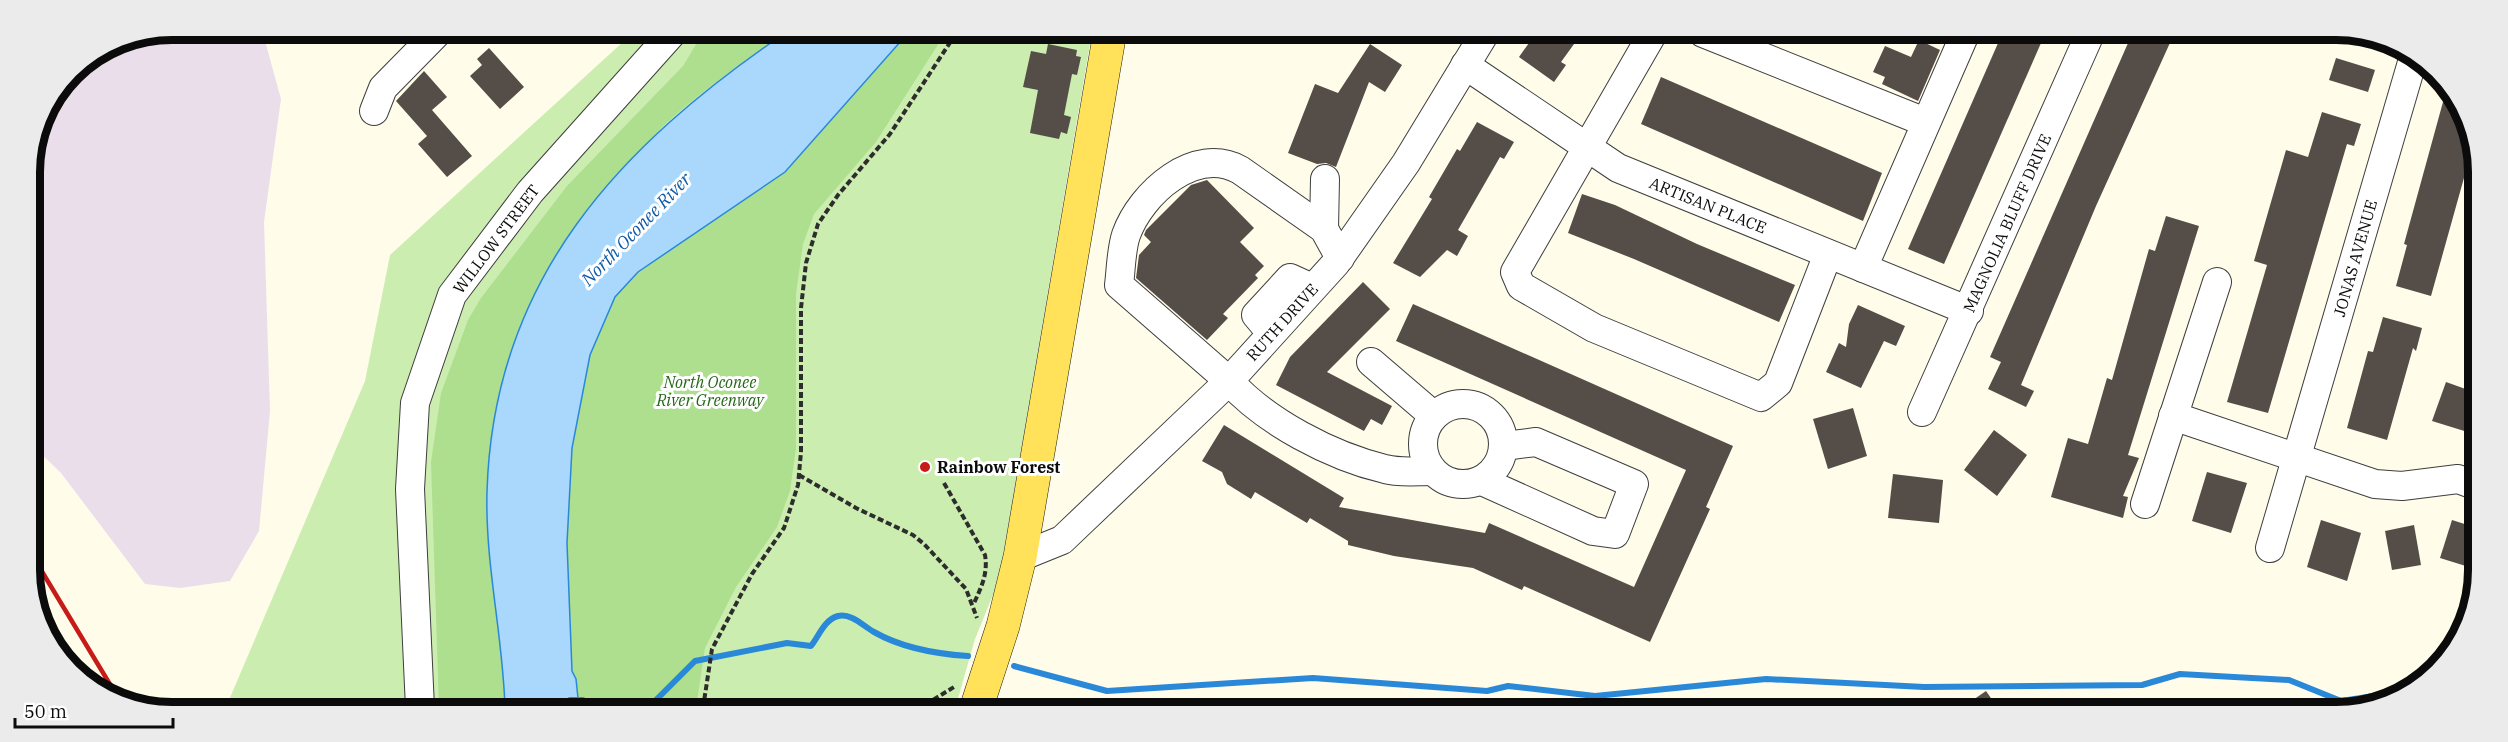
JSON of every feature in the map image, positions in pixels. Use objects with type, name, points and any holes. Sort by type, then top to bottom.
[{"type":"main road","points":[[966,698],[1004,626],[1020,557],[1109,40]]},
{"type":"street","points":[[374,111],[388,82],[430,40]]},
{"type":"street","name":"WILLOW STREET","points":[[420,702],[410,489],[415,403],[452,295],[530,192],[666,40]]},
{"type":"street","name":"RUTH DRIVE","points":[[1020,557],[1062,540],[1228,381],[1340,258],[1406,163],[1481,40]]},
{"type":"street","points":[[1649,40],[1515,272],[1521,286],[1594,328],[1761,397],[1778,383],[1828,254]]},
{"type":"street","points":[[1720,40],[1924,122]]},
{"type":"street","points":[[1863,268],[1924,122],[1962,40]]},
{"type":"street","name":"MAGNOLIA BLUFF DRIVE","points":[[1922,412],[1969,311],[2087,40]]},
{"type":"street","name":"ARTISAN PLACE","points":[[1465,65],[1618,168],[1969,311]]},
{"type":"street","name":"JONAS AVENUE","points":[[2270,549],[2411,65]]},
{"type":"street","points":[[1340,258],[1324,229],[1240,170],[1229,164],[1212,162],[1191,165],[1173,176],[1159,188],[1136,218],[1126,236],[1119,285],[1228,381],[1244,398],[1335,454],[1387,470],[1431,471],[1459,486],[1482,481],[1498,465],[1504,446],[1502,433],[1493,416],[1469,403],[1441,408],[1426,424],[1421,439],[1431,471]]},
{"type":"street","points":[[1324,229],[1325,179]]},
{"type":"street","points":[[2145,504],[2217,282]]},
{"type":"street","points":[[1371,362],[1434,416]]},
{"type":"street","points":[[2173,416],[2375,484],[2402,486],[2458,478],[2468,482]]},
{"type":"street","points":[[1482,481],[1593,531],[1615,534],[1634,484],[1536,442],[1504,446]]},
{"type":"path","points":[[704,702],[712,649],[752,574],[784,528],[799,475],[801,308],[806,263],[818,224],[838,195],[890,134],[952,40]]},
{"type":"path","points":[[799,475],[856,508],[913,534],[955,575],[974,604],[977,618]]},
{"type":"path","points":[[944,483],[985,555],[985,580],[974,604]]},
{"type":"path","points":[[950,702],[966,698]]},
{"type":"shaded area","points":[[173,40],[265,40],[281,99],[264,222],[270,411],[259,531],[230,581],[180,588],[145,584],[61,473],[40,453],[41,164],[45,138],[54,114],[68,92],[86,73],[114,54],[138,45]]},
{"type":"green space","name":"North Oconee River Greenway","points":[[625,40],[1091,40],[999,580],[975,639],[957,702],[228,702],[365,381],[390,255]]},
{"type":"green space","points":[[699,40],[775,40],[705,90],[672,118],[631,160],[570,234],[546,272],[526,311],[510,353],[498,396],[487,492],[491,573],[505,702],[439,702],[431,462],[441,393],[468,320],[481,298],[567,186],[683,66]]},
{"type":"green space","points":[[902,40],[941,40],[876,142],[814,214],[803,244],[796,294],[796,448],[790,491],[777,527],[736,587],[705,648],[697,702],[578,702],[576,679],[572,671],[567,543],[572,448],[590,355],[615,297],[638,272],[785,172]]},
{"type":"water","name":"North Oconee River","points":[[776,40],[902,40],[785,172],[638,272],[615,297],[590,355],[572,448],[567,543],[572,671],[576,679],[578,702],[505,702],[491,573],[487,492],[495,415],[513,346],[541,282],[577,224],[621,171],[671,121],[727,75]]},
{"type":"building","points":[[1531,40],[1577,40],[1561,62],[1566,65],[1554,82],[1519,57]]},
{"type":"building","points":[[1919,40],[1940,50],[1918,101],[1882,84],[1885,77],[1873,72],[1885,46],[1911,57]]},
{"type":"building","points":[[1999,40],[2042,40],[1944,264],[1908,249]]},
{"type":"building","points":[[2129,40],[2171,40],[2096,206],[2021,385],[2034,391],[2026,407],[1988,389],[2001,362],[1990,357]]},
{"type":"building","points":[[1048,44],[1077,50],[1076,56],[1081,57],[1077,75],[1072,74],[1064,115],[1071,117],[1067,134],[1061,132],[1059,139],[1030,133],[1038,90],[1023,87],[1031,51],[1046,54]]},
{"type":"building","points":[[1370,44],[1402,65],[1385,92],[1369,82],[1336,167],[1326,163],[1317,164],[1288,153],[1315,84],[1338,93]]},
{"type":"building","points":[[489,48],[524,87],[500,109],[470,76],[482,65],[477,59]]},
{"type":"building","points":[[2336,58],[2375,70],[2368,92],[2329,80]]},
{"type":"building","points":[[424,71],[447,97],[432,110],[472,156],[447,177],[418,144],[427,136],[396,101]]},
{"type":"building","points":[[1661,77],[1882,173],[1863,221],[1641,124]]},
{"type":"building","points":[[2444,98],[2460,130],[2467,166],[2431,296],[2396,286],[2407,245],[2404,244]]},
{"type":"building","points":[[2322,112],[2361,124],[2354,146],[2347,144],[2268,413],[2227,402],[2267,265],[2254,261],[2286,150],[2308,157]]},
{"type":"building","points":[[1477,122],[1514,142],[1504,159],[1500,157],[1458,230],[1468,236],[1457,256],[1447,250],[1420,277],[1393,263],[1432,199],[1429,197],[1457,149],[1460,151]]},
{"type":"building","points":[[1207,180],[1254,228],[1240,242],[1264,266],[1255,275],[1258,278],[1223,314],[1228,318],[1207,340],[1136,278],[1139,255],[1151,242],[1144,235],[1146,230],[1191,185]]},
{"type":"building","points":[[1582,194],[1615,205],[1697,244],[1795,285],[1779,322],[1568,233]]},
{"type":"building","points":[[2166,216],[2199,226],[2128,455],[2139,458],[2123,496],[2128,497],[2123,518],[2051,497],[2068,438],[2088,444],[2107,378],[2112,380],[2149,249],[2155,251]]},
{"type":"building","points":[[1363,282],[1390,309],[1327,372],[1392,406],[1382,425],[1371,419],[1364,431],[1276,385],[1290,357]]},
{"type":"building","points":[[1413,304],[1733,446],[1706,507],[1710,509],[1650,642],[1524,586],[1522,590],[1473,568],[1394,556],[1348,545],[1348,541],[1310,518],[1307,523],[1255,492],[1251,499],[1227,484],[1222,472],[1202,461],[1224,425],[1344,498],[1339,507],[1485,533],[1489,523],[1634,587],[1686,470],[1396,341]]},
{"type":"building","points":[[1858,305],[1905,326],[1896,346],[1884,341],[1861,388],[1826,372],[1839,343],[1846,347],[1849,324]]},
{"type":"building","points":[[2383,317],[2422,328],[2416,351],[2413,348],[2387,440],[2347,428],[2368,351],[2373,352]]},
{"type":"building","points":[[2446,382],[2468,390],[2468,432],[2432,421]]},
{"type":"building","points":[[1853,408],[1867,456],[1828,469],[1813,419]]},
{"type":"building","points":[[1994,430],[2027,455],[1997,496],[1964,470]]},
{"type":"building","points":[[2207,472],[2247,483],[2231,533],[2192,521]]},
{"type":"building","points":[[1893,474],[1943,480],[1939,523],[1888,518]]},
{"type":"building","points":[[2321,520],[2361,533],[2347,581],[2307,567]]},
{"type":"building","points":[[2452,520],[2468,525],[2468,567],[2440,558]]},
{"type":"building","points":[[2414,525],[2421,565],[2392,570],[2385,531]]},
{"type":"building","points":[[1986,691],[1993,701],[1971,701]]},
{"type":"waterway","points":[[654,702],[695,661],[787,643],[811,646],[825,625],[838,616],[853,618],[885,638],[908,646],[932,652],[968,656]]},
{"type":"waterway","points":[[1014,666],[1107,691],[1313,678],[1487,691],[1508,686],[1595,696],[1766,679],[1924,687],[2142,685],[2180,674],[2289,680],[2341,701],[2368,697]]},
{"type":"waterway","points":[[570,700],[585,702]]},
{"type":"railway","points":[[40,568],[111,686]]},
{"type":"place","name":"Rainbow Forest","points":[[925,467]]}]
